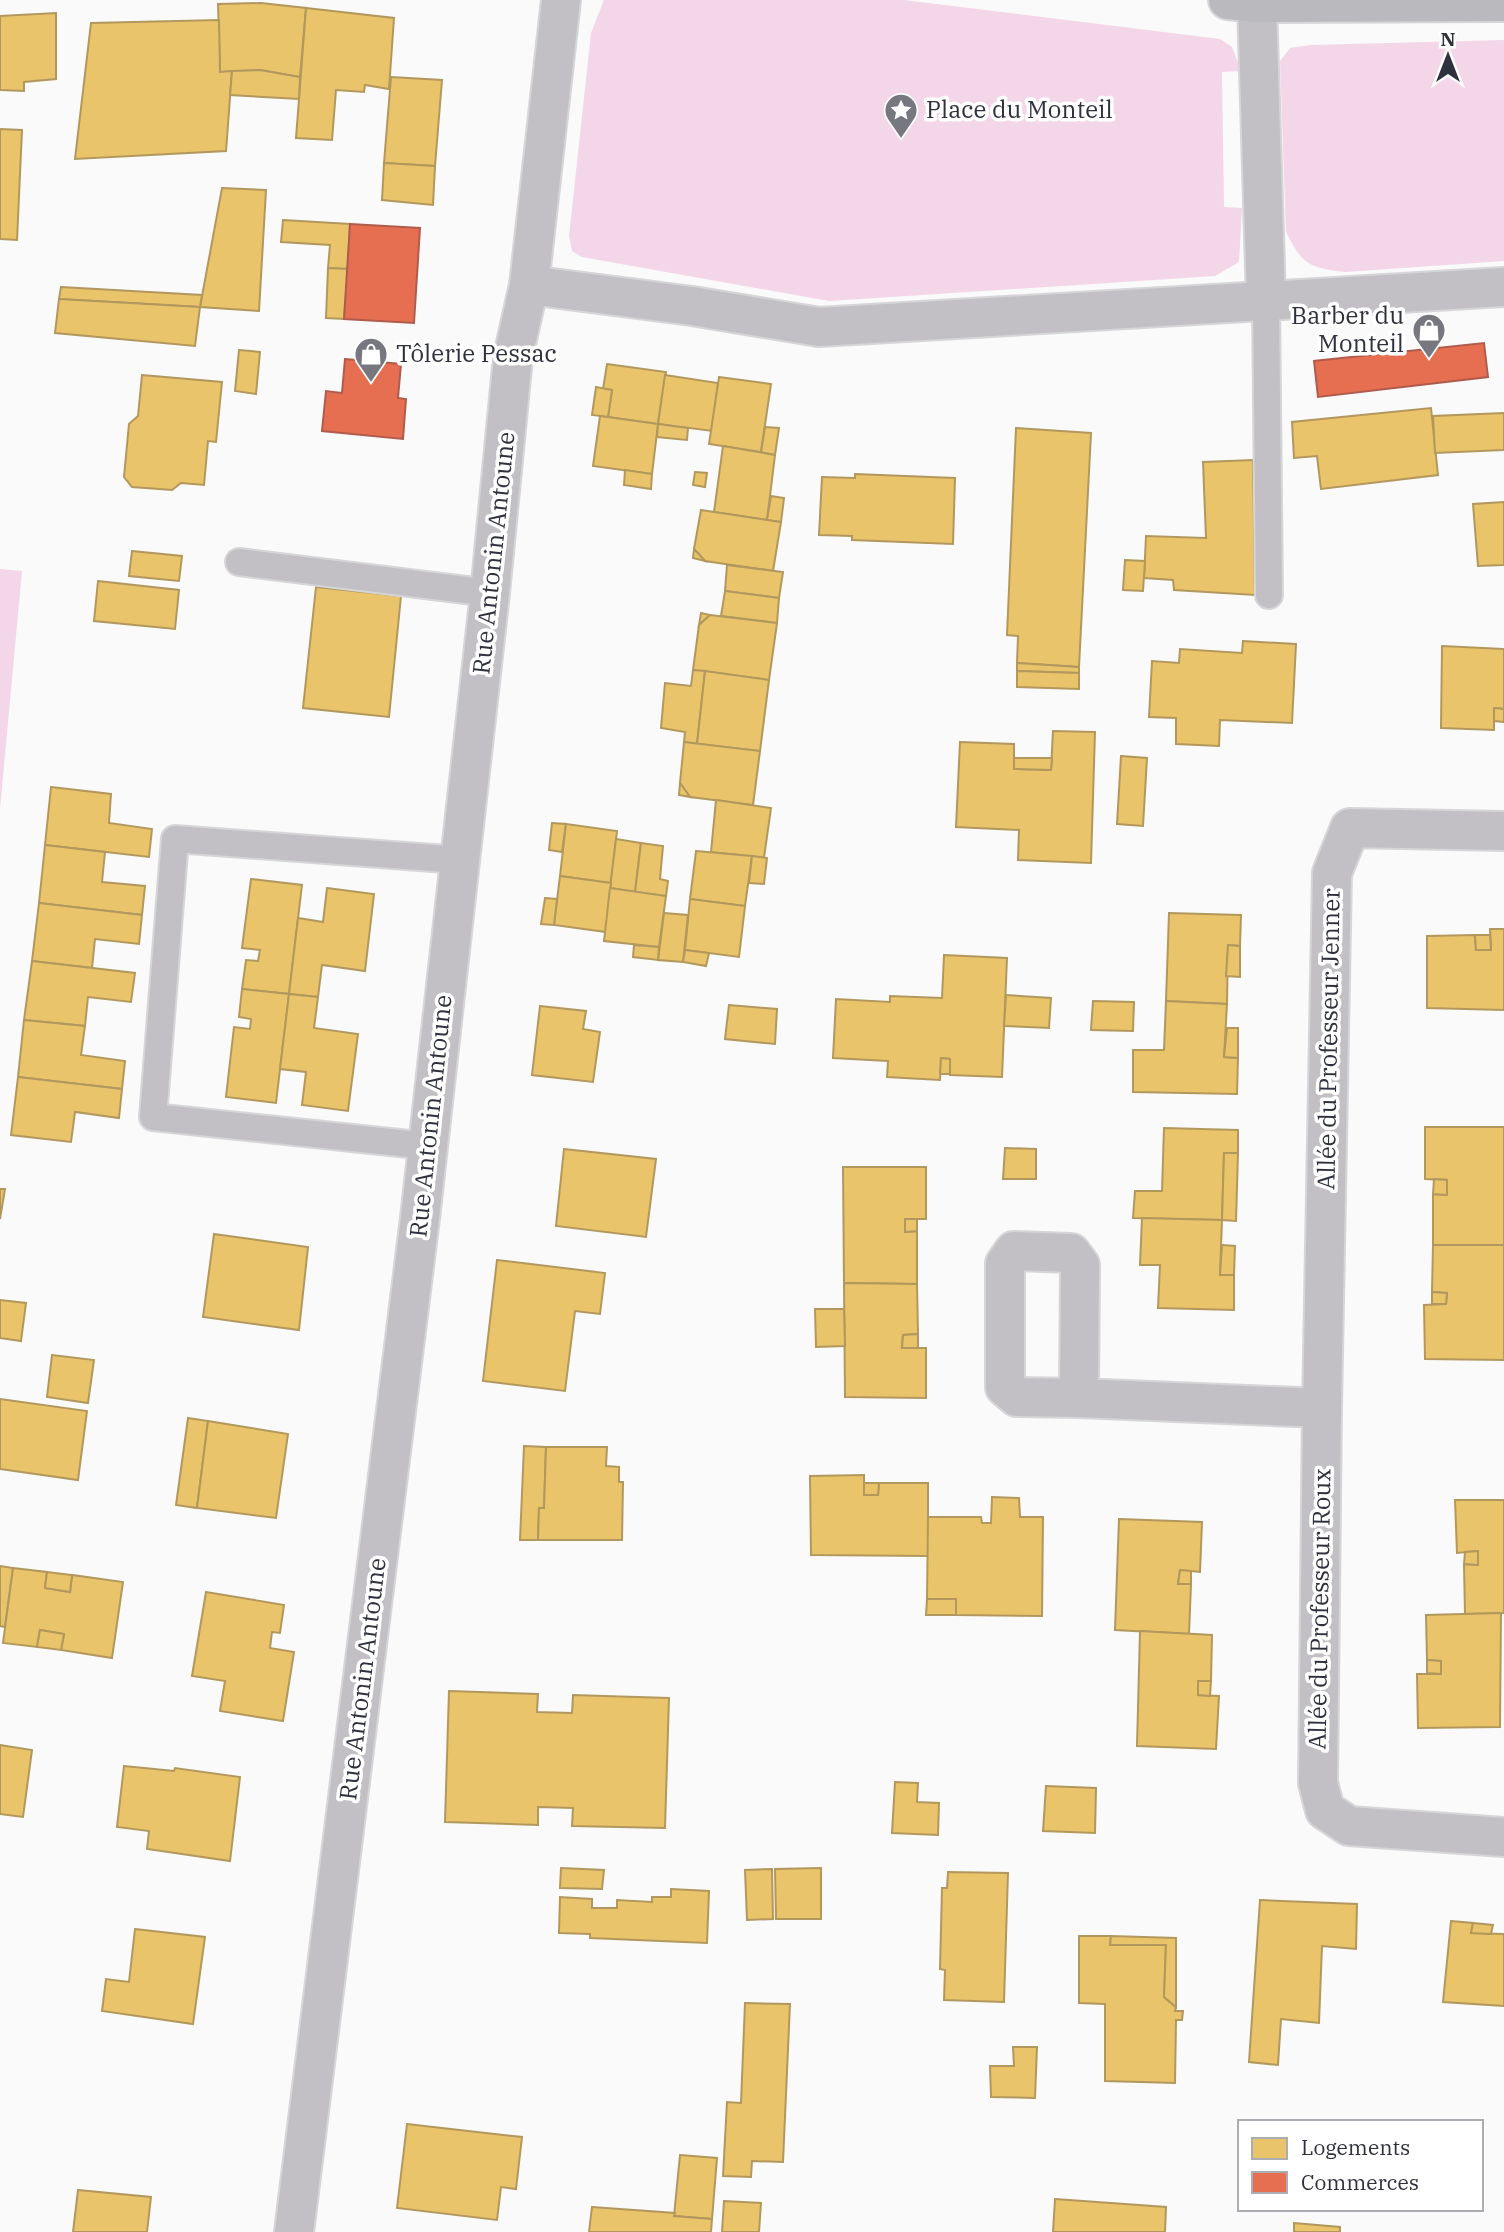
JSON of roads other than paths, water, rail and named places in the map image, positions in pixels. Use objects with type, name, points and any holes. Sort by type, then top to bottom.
[{"type":"main road","points":[[1243,2],[1504,2]]},
{"type":"street","name":"Rue Antonin Antoune","points":[[294,2232],[428,1146],[490,593],[513,357],[529,285],[561,0]]},
{"type":"street","points":[[1243,2],[1266,301]]},
{"type":"street","points":[[529,285],[692,306],[820,327],[1504,287]]},
{"type":"street","name":"Allée du Professeur Jenner","points":[[1322,1408],[1332,873],[1350,828],[1504,831]]},
{"type":"street","points":[[1079,1398],[1322,1408]]},
{"type":"street","name":"Allée du Professeur Roux","points":[[1322,1408],[1318,1783],[1325,1810],[1349,1826],[1504,1837]]},
{"type":"lane","points":[[1266,301],[1269,594]]},
{"type":"lane","points":[[239,562],[490,593]]},
{"type":"lane","points":[[428,1146],[153,1117],[175,838],[460,860]]},
{"type":"place","name":"Place du Monteil","points":[[901,140]]},
{"type":"place","name":"Barber du Monteil","points":[[1429,360]]},
{"type":"place","name":"Tôlerie Pessac","points":[[371,384]]}]
